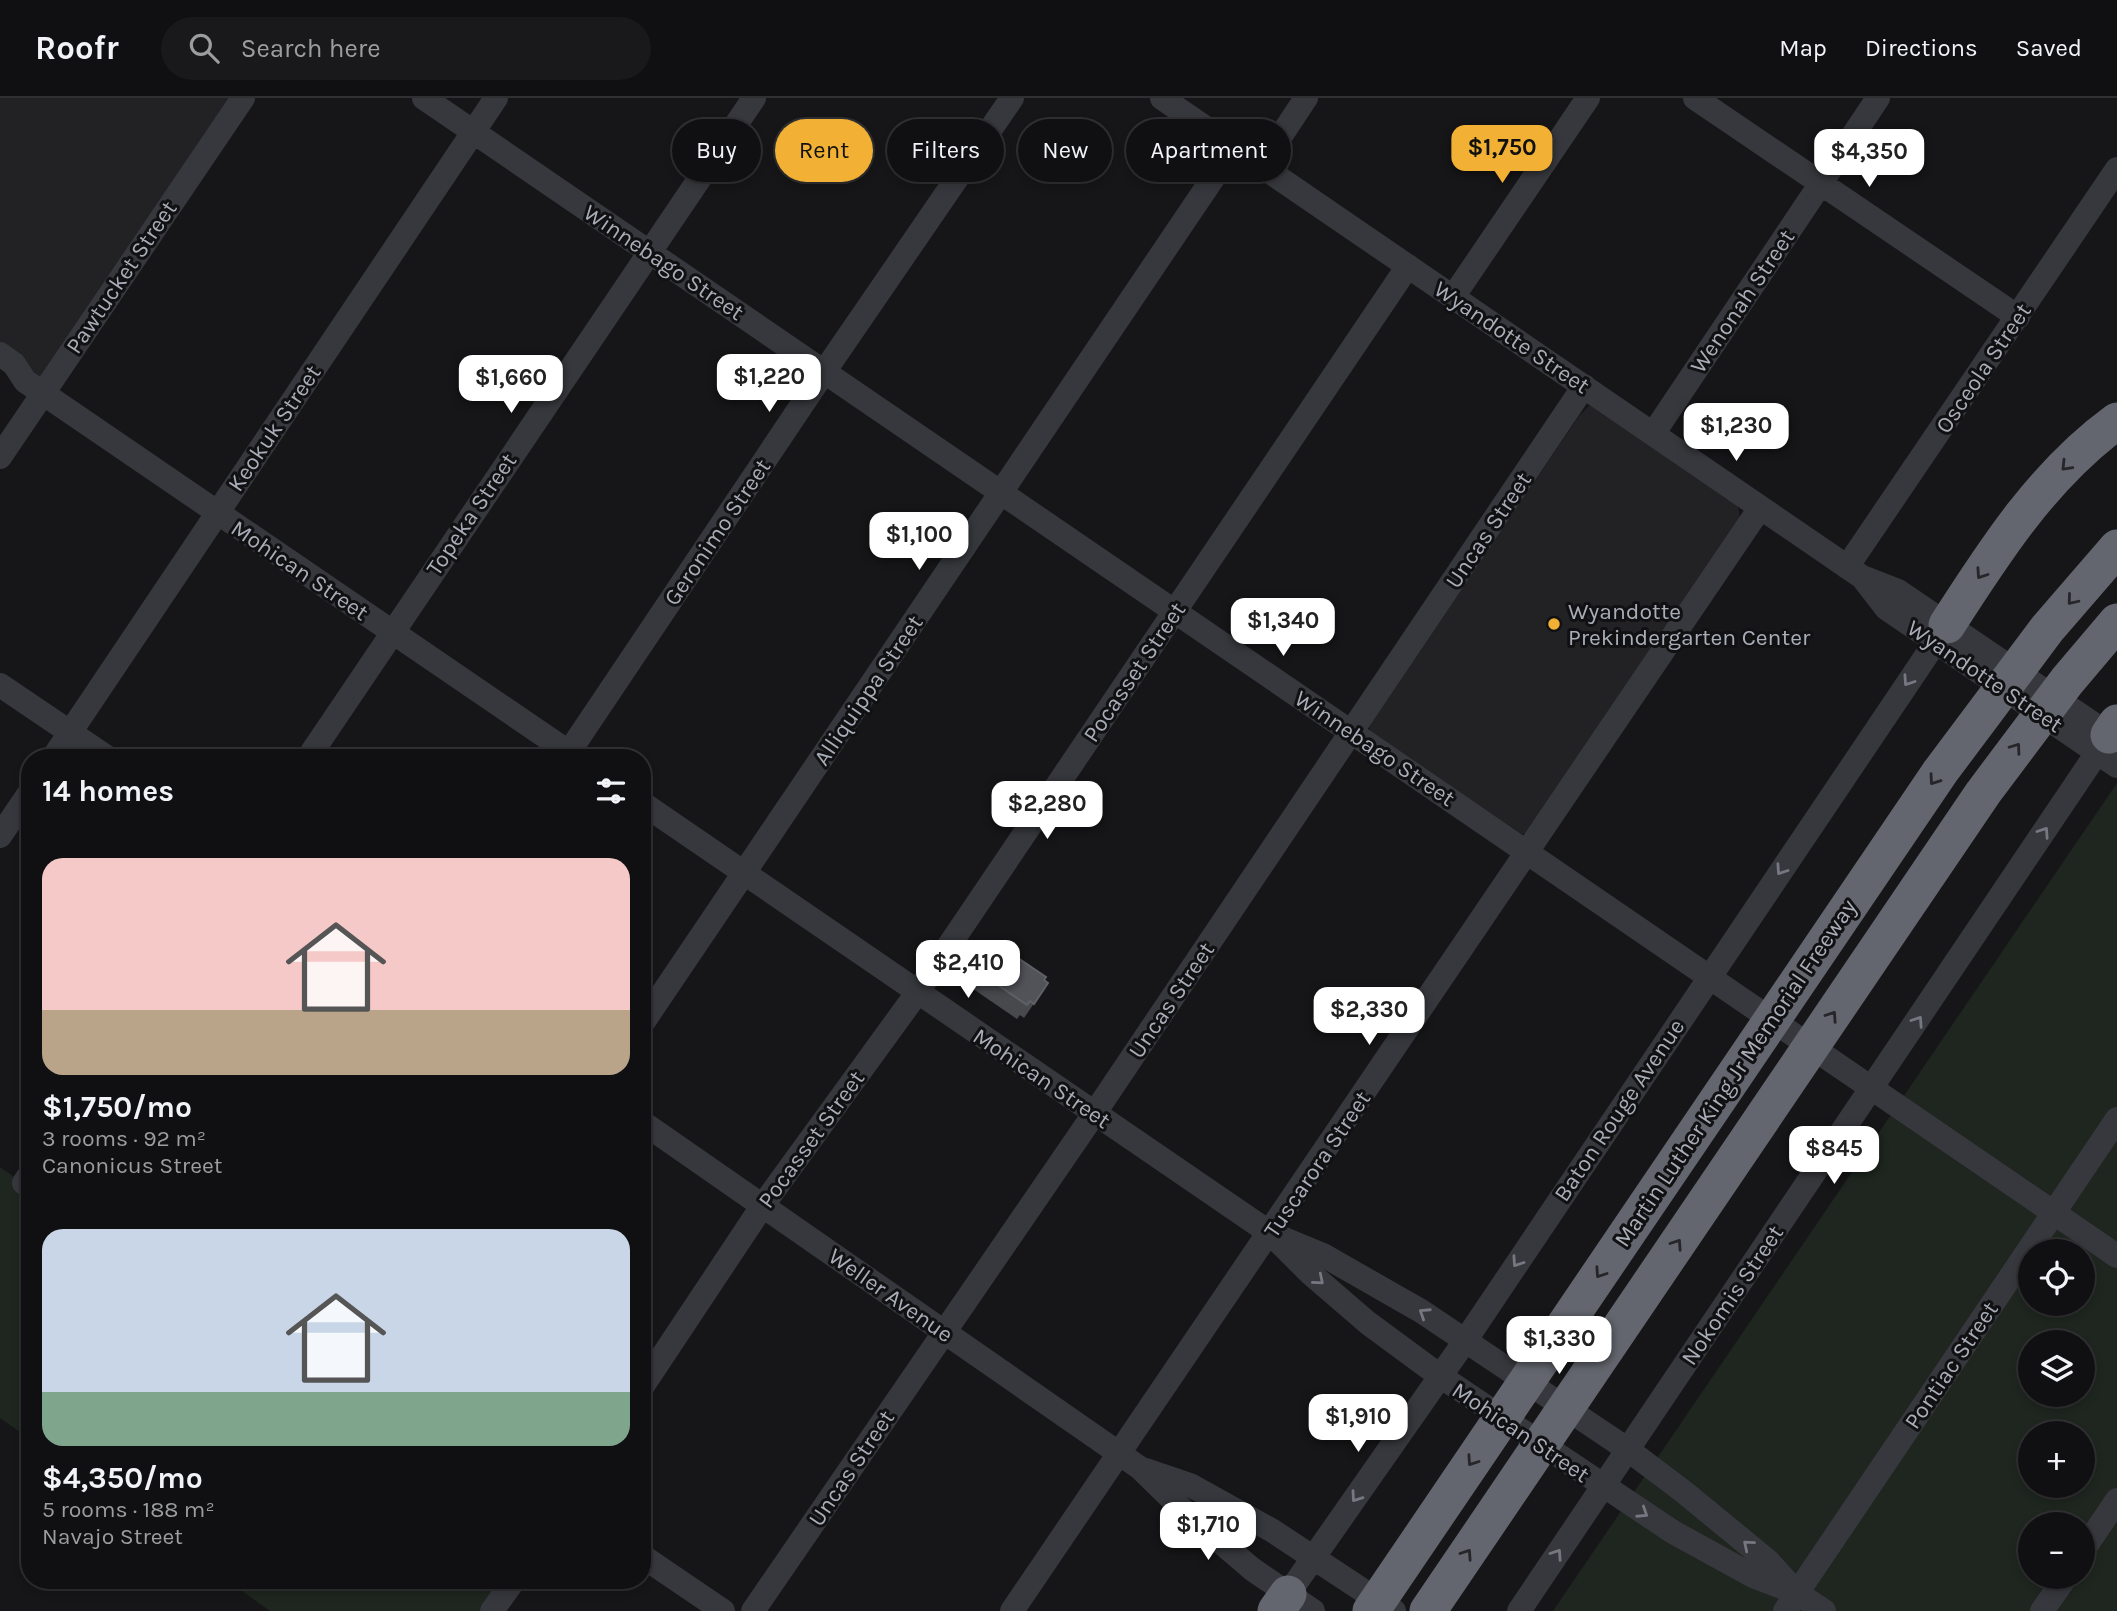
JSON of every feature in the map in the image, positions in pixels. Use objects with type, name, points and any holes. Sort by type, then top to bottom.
[{"type":"highway","points":[[1941,634],[2027,509],[2064,467],[2117,421]]},
{"type":"highway","name":"Martin Luther King Jr Memorial Freeway","points":[[1371,1611],[1940,772],[2048,629],[2117,548]]},
{"type":"highway","name":"Martin Luther King Jr Memorial Freeway","points":[[1428,1611],[1983,793],[2067,681],[2117,622]]},
{"type":"street","name":"Pawtucket Street","points":[[0,457],[34,387],[243,98]]},
{"type":"street","name":"Winnebago Street","points":[[424,98],[2117,1256]]},
{"type":"street","name":"Keokuk Street","points":[[58,749],[496,98]]},
{"type":"street","name":"Topeka Street","points":[[314,749],[754,98]]},
{"type":"street","name":"Geronimo Street","points":[[575,749],[824,372],[1012,98]]},
{"type":"street","name":"Wyandotte Street","points":[[1162,98],[1193,119]]},
{"type":"street","points":[[1291,121],[1306,98]]},
{"type":"street","points":[[1453,297],[1588,98]]},
{"type":"street","points":[[1695,98],[2018,317]]},
{"type":"street","name":"Wenonah Street","points":[[1653,433],[1878,98]]},
{"type":"street","name":"Osceola Street","points":[[1854,572],[2117,169]]},
{"type":"street","name":"Alliquippa Street","points":[[651,1011],[746,874],[999,492],[1210,182]]},
{"type":"street","name":"Wyandotte Street","points":[[1285,182],[1854,572],[1898,591],[1941,634],[2111,743]]},
{"type":"street","name":"Pocasset Street","points":[[651,1373],[763,1205],[917,993],[1408,266]]},
{"type":"street","name":"Mohican Street","points":[[0,354],[14,364],[34,387],[560,749]]},
{"type":"street","name":"Mohican Street","points":[[0,377],[34,387]]},
{"type":"street","name":"Uncas Street","points":[[753,1611],[1094,1114],[1584,386]]},
{"type":"street","name":"Tuscarora Street","points":[[1013,1611],[1760,508]]},
{"type":"street","name":"Baton Rouge Avenue","points":[[1292,1605],[1314,1556],[1465,1340],[1941,634]]},
{"type":"street","points":[[0,685],[95,749]]},
{"type":"street","name":"Nokomis Street","points":[[1519,1611],[1872,1088],[2111,743]]},
{"type":"street","points":[[0,836],[21,805]]},
{"type":"street","name":"Mohican Street","points":[[651,809],[1270,1233],[1311,1274],[1368,1323],[1440,1376],[1673,1532],[1753,1576],[1791,1602],[1824,1611]]},
{"type":"street","name":"Pontiac Street","points":[[1791,1602],[2117,1119]]},
{"type":"street","name":"Weller Avenue","points":[[651,1128],[1140,1468],[1182,1509],[1292,1605]]},
{"type":"street","name":"Mohican Street","points":[[1270,1233],[1323,1255],[1421,1311],[1627,1449],[1768,1561],[1791,1602]]},
{"type":"street","name":"Weller Avenue","points":[[1140,1468],[1190,1485],[1314,1556],[1394,1611]]},
{"type":"street","points":[[2095,1533],[2117,1500]]},
{"type":"street","points":[[651,1562],[723,1611]]},
{"type":"street","points":[[492,1611],[508,1589]]},
{"type":"street","points":[[2042,1611],[2058,1589]]},
{"type":"shaded area","points":[[0,98],[243,98],[43,393],[0,354]]},
{"type":"shaded area","name":"Wyandotte Prekindergarten Center","points":[[1590,405],[1738,506],[1740,517],[1527,833],[1522,834],[1370,733],[1369,725],[1579,416]]},
{"type":"shaded area","points":[[2117,783],[2117,1611],[1553,1611]]},
{"type":"shaded area","points":[[0,1167],[21,1182],[21,1433],[0,1418]]},
{"type":"shaded area","points":[[239,1589],[507,1589],[491,1611],[270,1611]]},
{"type":"building","points":[[994,942],[1046,977],[1044,980],[1048,983],[1034,1004],[1030,1001],[1027,1005],[976,970],[981,963],[977,960],[985,948],[989,951]]},
{"type":"place","name":"Wyandotte Prekindergarten Center","points":[[1554,624]]}]
